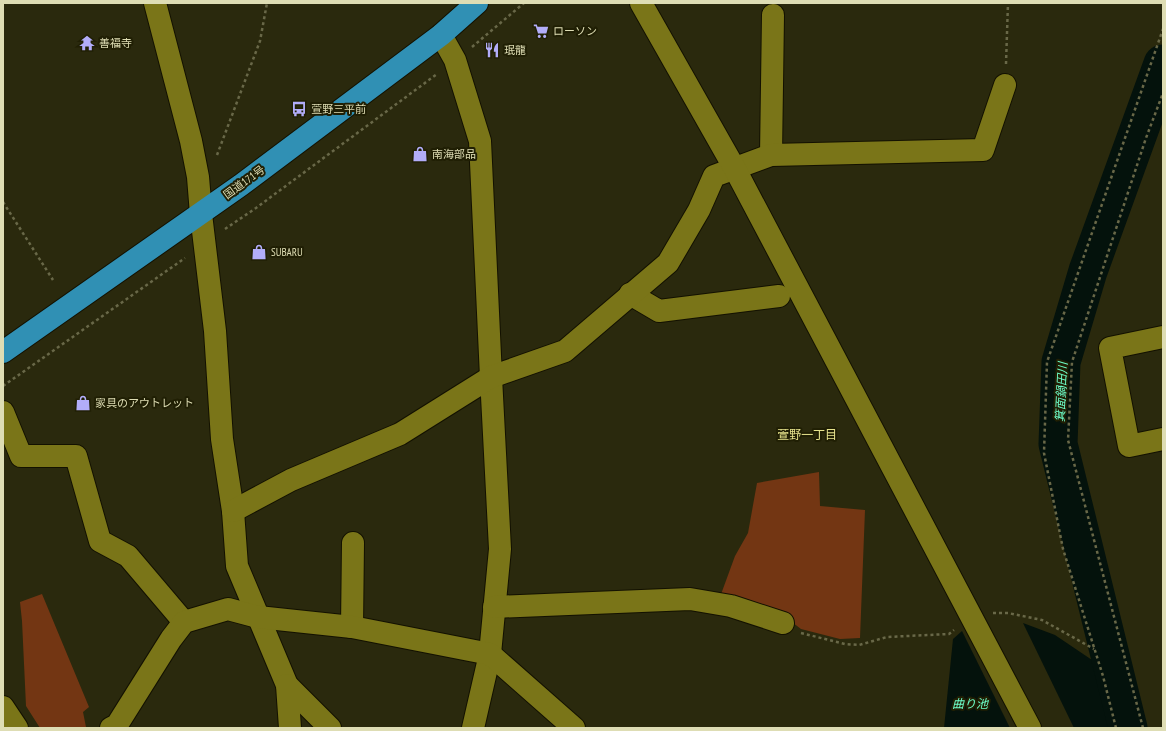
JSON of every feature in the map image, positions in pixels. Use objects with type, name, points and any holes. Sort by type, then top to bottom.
[{"type":"highway","name":"国道171号","points":[[3,352],[241,185],[441,35],[477,3]]},
{"type":"street","points":[[155,3],[191,141],[198,177],[215,331],[222,439],[234,510],[237,566],[286,685],[290,728]]},
{"type":"street","points":[[641,3],[734,168],[1030,728]]},
{"type":"street","points":[[771,155],[774,15]]},
{"type":"street","points":[[441,35],[455,60],[480,141],[500,549],[490,654],[473,728]]},
{"type":"street","points":[[234,510],[291,480],[400,434],[491,377],[564,351],[668,263],[699,210],[714,176],[771,155],[983,150],[1005,85]]},
{"type":"street","points":[[630,294],[659,311],[779,296]]},
{"type":"street","points":[[1163,337],[1110,348],[1129,446],[1163,439]]},
{"type":"street","points":[[3,412],[21,456],[76,456],[100,541],[128,556],[184,622]]},
{"type":"street","points":[[352,543],[352,627]]},
{"type":"street","points":[[494,607],[690,599],[732,606],[783,624]]},
{"type":"street","points":[[111,728],[117,726],[171,639],[184,622],[228,608],[258,617],[352,627],[490,654],[574,728]]},
{"type":"street","points":[[286,685],[330,728]]},
{"type":"street","points":[[3,707],[17,728]]},
{"type":"path","points":[[216,158],[260,41],[267,3]]},
{"type":"path","points":[[470,48],[524,3]]},
{"type":"path","points":[[1005,85],[1008,3]]},
{"type":"path","points":[[1116,728],[1103,676],[1063,549],[1044,452],[1047,362],[1163,29]]},
{"type":"path","points":[[3,202],[53,280]]},
{"type":"path","points":[[988,613],[1008,613],[1042,620],[1095,650]]},
{"type":"path","points":[[783,624],[797,632],[845,644],[859,645],[887,637],[949,634],[956,628]]},
{"type":"shaded area","points":[[819,472],[820,506],[865,510],[860,638],[840,639],[801,629],[784,616],[720,597],[735,556],[748,533],[757,483]]},
{"type":"shaded area","points":[[42,594],[89,707],[83,712],[86,727],[84,728],[40,728],[26,706],[20,602]]},
{"type":"water","points":[[1023,623],[1055,635],[1095,662],[1112,728],[1074,728]]},
{"type":"water","name":"曲り池","points":[[962,631],[1010,728],[944,728],[953,639]]},
{"type":"waterway","name":"箕面鍋田川","points":[[1128,728],[1058,444],[1061,362],[1088,271],[1163,64]]},
{"type":"place","name":"ローソン","points":[[541,31]]},
{"type":"place","name":"善福寺","points":[[87,43]]},
{"type":"place","name":"珉龍","points":[[492,50]]},
{"type":"place","name":"萱野三平前","points":[[299,109]]},
{"type":"place","name":"南海部品","points":[[420,154]]},
{"type":"place","name":"SUBARU","points":[[259,252]]},
{"type":"place","name":"家具のアウトレット","points":[[83,403]]},
{"type":"district","name":"萱野一丁目","points":[[807,434]]}]
